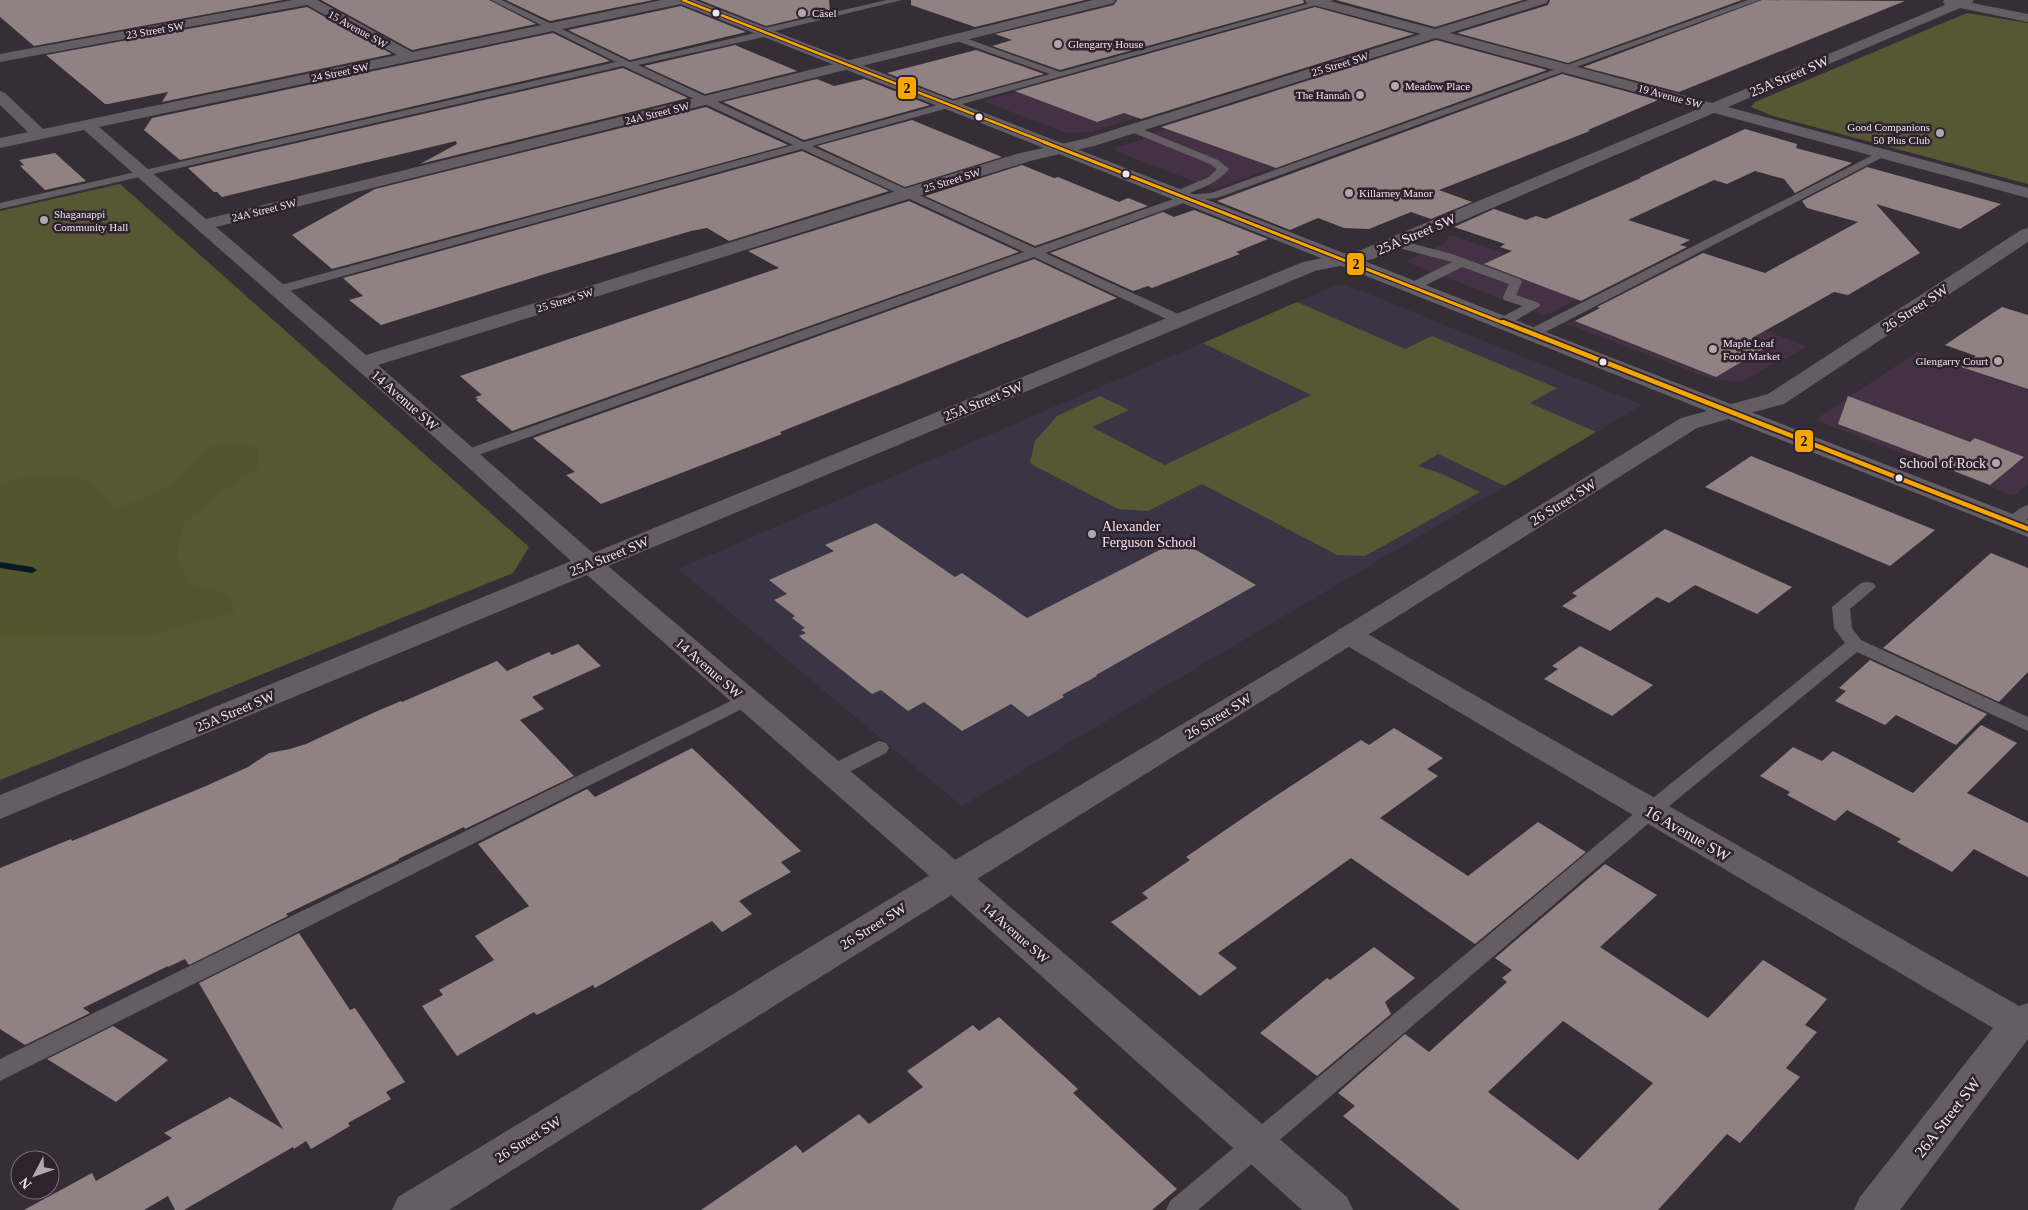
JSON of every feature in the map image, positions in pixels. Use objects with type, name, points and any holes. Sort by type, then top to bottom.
[{"type":"street","name":"24 Street SW","points":[[0,142],[682,0]]},
{"type":"street","points":[[682,0],[1728,412],[2023,521]]},
{"type":"street","name":"24A Street SW","points":[[204,225],[1109,0]]},
{"type":"street","name":"25 Street SW","points":[[362,363],[1033,155],[1132,129],[1542,0]]},
{"type":"street","points":[[1939,0],[1963,2],[2028,18]]},
{"type":"street","name":"15 Avenue SW","points":[[308,1],[410,57]]},
{"type":"street","name":"23 Street SW","points":[[0,58],[308,1]]},
{"type":"street","name":"19 Avenue SW","points":[[1321,1],[2028,193]]},
{"type":"street","name":"25A Street SW","points":[[0,808],[1310,266],[1340,258],[1366,255],[1963,2]]},
{"type":"street","points":[[0,96],[39,134]]},
{"type":"street","name":"14 Avenue SW","points":[[87,125],[467,454],[589,564],[745,700],[953,877],[1332,1210]]},
{"type":"street","name":"26 Street SW","points":[[413,1210],[1349,635],[1689,423],[1776,398],[2028,234]]},
{"type":"street","name":"16 Avenue SW","points":[[1349,635],[1650,811],[2023,1021]]},
{"type":"street","name":"26A Street SW","points":[[1875,1210],[2023,1021]]},
{"type":"lane","points":[[495,0],[553,27],[558,32],[705,101],[1180,320]]},
{"type":"lane","points":[[0,206],[766,32],[898,0]]},
{"type":"lane","points":[[1182,196],[1218,194],[1756,0]]},
{"type":"lane","points":[[278,290],[948,104],[974,100],[1321,1]]},
{"type":"lane","points":[[957,38],[1062,75]]},
{"type":"lane","points":[[467,454],[1035,252],[1182,196],[1213,179],[1224,169],[1214,162],[1132,129]]},
{"type":"lane","points":[[1531,334],[1881,154]]},
{"type":"lane","points":[[1395,243],[1462,262],[1516,282],[1510,296],[1534,306],[1503,322]]},
{"type":"lane","points":[[1412,287],[1462,262]]},
{"type":"lane","points":[[1867,587],[1841,607],[1843,628],[1855,644],[2028,725]]},
{"type":"lane","points":[[1180,1210],[1650,811],[1855,644]]},
{"type":"lane","points":[[0,1071],[745,700]]},
{"type":"lane","points":[[831,773],[879,748]]},
{"type":"shaded area","points":[[1061,79],[1155,112],[1092,132],[1066,133],[983,101]]},
{"type":"shaded area","points":[[1233,108],[1342,144],[1214,189],[1118,152],[1114,148],[1141,140],[1144,136]]},
{"type":"shaded area","points":[[1453,235],[1600,288],[1545,316],[1409,263],[1408,260],[1444,244],[1449,236]]},
{"type":"shaded area","name":"Alexander Ferguson School","points":[[1344,284],[1642,405],[962,806],[678,569],[1337,285]]},
{"type":"shaded area","points":[[1639,287],[1807,346],[1786,359],[1782,358],[1742,382],[1708,378],[1567,324]]},
{"type":"shaded area","points":[[1917,352],[2028,390],[2028,484],[2014,496],[1820,422],[1819,417]]},
{"type":"green space","points":[[1967,13],[2028,23],[2028,184],[1770,115],[1751,107],[1755,102]]},
{"type":"green space","points":[[120,184],[529,547],[513,573],[0,780],[0,211]]},
{"type":"green space","points":[[1297,302],[1405,349],[1432,336],[1557,388],[1530,403],[1596,432],[1505,486],[1438,454],[1418,466],[1440,473],[1480,492],[1365,556],[1337,555],[1202,484],[1148,511],[1118,509],[1030,462],[1035,441],[1057,416],[1100,396],[1129,410],[1092,427],[1165,465],[1311,395],[1203,343]]},
{"type":"green space","points":[[216,444],[259,447],[258,468],[214,497],[184,523],[177,555],[190,584],[229,594],[235,612],[152,634],[0,636],[0,484],[36,474],[80,477],[98,490],[117,509],[163,490]]},
{"type":"building","points":[[0,0],[283,0],[34,46],[0,17]]},
{"type":"building","points":[[321,0],[489,0],[536,24],[412,50]]},
{"type":"building","points":[[506,0],[653,0],[550,21]]},
{"type":"building","points":[[700,0],[829,0],[830,11],[766,26]]},
{"type":"building","points":[[911,0],[1085,0],[975,27],[911,5]]},
{"type":"building","points":[[1117,0],[1303,0],[1304,3],[1060,70],[992,46],[1012,40],[995,34],[1114,5]]},
{"type":"building","points":[[1336,0],[1523,0],[1435,27]]},
{"type":"building","points":[[1550,0],[1742,0],[1568,63],[1457,33],[1548,5]]},
{"type":"building","points":[[1762,0],[1905,1],[1679,92],[1583,67]]},
{"type":"building","points":[[681,6],[746,32],[630,60],[568,30]]},
{"type":"building","points":[[307,7],[392,54],[162,102],[168,92],[108,104],[105,104],[46,55]]},
{"type":"building","points":[[1315,7],[1414,34],[1141,119],[1124,113],[1097,122],[1015,91]]},
{"type":"building","points":[[553,33],[610,61],[180,160],[144,130],[152,118]]},
{"type":"building","points":[[1436,40],[1547,70],[1276,168],[1161,127]]},
{"type":"building","points":[[735,45],[797,71],[705,94],[644,66]]},
{"type":"building","points":[[976,50],[1044,74],[953,99],[887,73]]},
{"type":"building","points":[[623,68],[688,98],[420,164],[457,144],[456,141],[222,197],[188,168]]},
{"type":"building","points":[[1562,74],[1658,100],[1588,130],[1590,131],[1439,190],[1472,202],[1431,219],[1411,212],[1369,229],[1344,228],[1318,218],[1290,230],[1217,201]]},
{"type":"building","points":[[817,79],[834,86],[864,79],[930,105],[804,140],[723,102]]},
{"type":"building","points":[[706,107],[788,145],[332,269],[292,235],[375,189]]},
{"type":"building","points":[[912,120],[1002,157],[905,187],[817,146]]},
{"type":"building","points":[[1745,129],[1797,144],[1796,148],[1852,163],[1795,193],[1784,179],[1755,171],[1727,184],[1714,180],[1628,220],[1690,240],[1680,245],[1687,247],[1581,301],[1484,264],[1512,251],[1500,247],[1505,244],[1454,227],[1494,209],[1526,220],[1536,216],[1546,219],[1641,178],[1639,178]]},
{"type":"building","points":[[802,151],[889,191],[729,241],[707,228],[691,231],[381,325],[349,300],[363,296],[343,278]]},
{"type":"building","points":[[55,153],[86,181],[45,190],[20,166],[24,165],[19,160]]},
{"type":"building","points":[[1022,165],[1054,178],[1058,177],[1119,202],[1128,198],[1148,206],[1035,246],[925,196]]},
{"type":"building","points":[[1867,167],[2001,204],[1960,229],[1876,204],[1920,253],[1848,295],[1834,292],[1752,338],[1770,345],[1716,377],[1575,321],[1600,308],[1597,307],[1703,253],[1765,273],[1858,222],[1807,208],[1802,201]]},
{"type":"building","points":[[909,201],[1019,252],[512,431],[476,400],[478,399],[475,397],[482,395],[460,376],[779,268],[748,251]]},
{"type":"building","points":[[1194,210],[1268,239],[1236,252],[1240,254],[1152,288],[1148,286],[1133,291],[1050,253],[1163,212],[1174,217]]},
{"type":"building","points":[[1034,259],[1117,298],[780,432],[782,434],[601,504],[566,475],[575,472],[533,438]]},
{"type":"building","name":"Glengarry Court","points":[[2002,307],[2028,315],[2028,389],[1961,367],[1976,356],[1945,345]]},
{"type":"building","points":[[1848,396],[1970,442],[1975,438],[2024,457],[1990,485],[1954,471],[1957,469],[1838,424]]},
{"type":"building","points":[[1751,456],[1935,530],[1890,566],[1705,487]]},
{"type":"building","points":[[876,523],[955,577],[962,573],[1027,618],[1179,540],[1256,585],[1096,675],[1062,695],[1064,697],[1028,717],[1011,704],[962,731],[924,702],[908,711],[881,690],[872,694],[799,636],[806,633],[801,630],[805,628],[792,618],[795,616],[774,600],[787,594],[769,580],[834,551],[825,545]]},
{"type":"building","points":[[1665,529],[1792,587],[1757,614],[1695,585],[1669,603],[1657,597],[1610,631],[1562,606],[1577,596],[1572,593]]},
{"type":"building","points":[[1991,553],[2028,568],[2028,672],[1999,702],[1883,648]]},
{"type":"building","points":[[578,644],[601,666],[532,697],[544,709],[520,720],[574,776],[398,859],[286,914],[288,916],[189,965],[185,959],[168,966],[83,1008],[90,1013],[25,1045],[0,1029],[0,868],[71,839],[72,841],[206,786],[248,767],[269,753],[306,744],[375,712],[497,661],[507,671],[549,652],[552,655]]},
{"type":"building","points":[[1580,646],[1653,685],[1612,716],[1544,679],[1558,669],[1552,666]]},
{"type":"building","points":[[1870,660],[1987,714],[1956,745],[1896,715],[1885,725],[1835,701],[1846,691],[1839,688]]},
{"type":"building","points":[[1981,725],[2017,743],[1967,793],[2028,823],[2028,877],[1974,849],[1952,872],[1897,842],[1901,839],[1847,810],[1835,821],[1787,795],[1790,792],[1760,776],[1793,747],[1822,761],[1833,751],[1913,793]]},
{"type":"building","points":[[1394,728],[1443,758],[1427,769],[1438,776],[1380,818],[1468,876],[1538,822],[1586,852],[1475,944],[1351,858],[1218,953],[1237,968],[1200,996],[1111,922],[1148,898],[1142,893],[1190,860],[1186,857],[1361,740],[1369,745]]},
{"type":"building","points":[[692,748],[801,851],[781,862],[791,872],[739,901],[752,914],[722,932],[712,921],[595,988],[593,985],[537,1015],[534,1012],[457,1056],[422,1006],[443,995],[439,990],[494,960],[475,936],[529,906],[478,844],[587,789],[595,797]]},
{"type":"building","points":[[1605,864],[1657,895],[1600,947],[1708,1018],[1763,960],[1827,999],[1805,1025],[1817,1032],[1786,1068],[1800,1077],[1740,1143],[1727,1134],[1658,1210],[1460,1210],[1343,1116],[1355,1106],[1338,1093],[1405,1034],[1429,1052],[1507,982],[1502,978],[1512,970],[1495,958]],"holes":[[[1563,1021],[1653,1083],[1578,1160],[1488,1092]]]},
{"type":"building","points":[[299,933],[350,1010],[355,1008],[405,1082],[386,1092],[391,1099],[348,1123],[350,1126],[311,1149],[306,1141],[294,1149],[293,1147],[184,1210],[175,1210],[168,1196],[144,1210],[24,1210],[42,1200],[60,1200],[60,1190],[92,1173],[96,1181],[172,1138],[164,1133],[230,1097],[283,1129],[199,983]]},
{"type":"building","points":[[1374,947],[1415,978],[1385,1002],[1391,1014],[1317,1076],[1260,1033],[1327,978],[1330,980]]},
{"type":"building","points":[[999,1017],[1078,1089],[1073,1093],[1177,1189],[1152,1210],[701,1210],[796,1145],[803,1153],[859,1114],[869,1124],[923,1087],[907,1071],[973,1025],[979,1031]]},
{"type":"building","points":[[113,1026],[168,1060],[116,1102],[47,1059]]},
{"type":"waterway","points":[[0,565],[32,570]]},
{"type":"transit line","name":"2","points":[[683,0],[2028,529]]},
{"type":"place","name":"Cāsel","points":[[802,13]]},
{"type":"place","name":"Glengarry House","points":[[1058,44]]},
{"type":"place","name":"Meadow Place","points":[[1395,86]]},
{"type":"place","name":"The Hannah","points":[[1360,95]]},
{"type":"place","name":"Good Companions 50 Plus Club","points":[[1940,133]]},
{"type":"place","name":"Killarney Manor","points":[[1349,193]]},
{"type":"place","name":"Shaganappi Community Hall","points":[[44,220]]},
{"type":"place","name":"Maple Leaf Food Market","points":[[1713,349]]},
{"type":"place","name":"Glengarry Court","points":[[1998,361]]},
{"type":"place","name":"School of Rock","points":[[1996,463]]},
{"type":"place","name":"Alexander Ferguson School","points":[[1092,534]]}]
